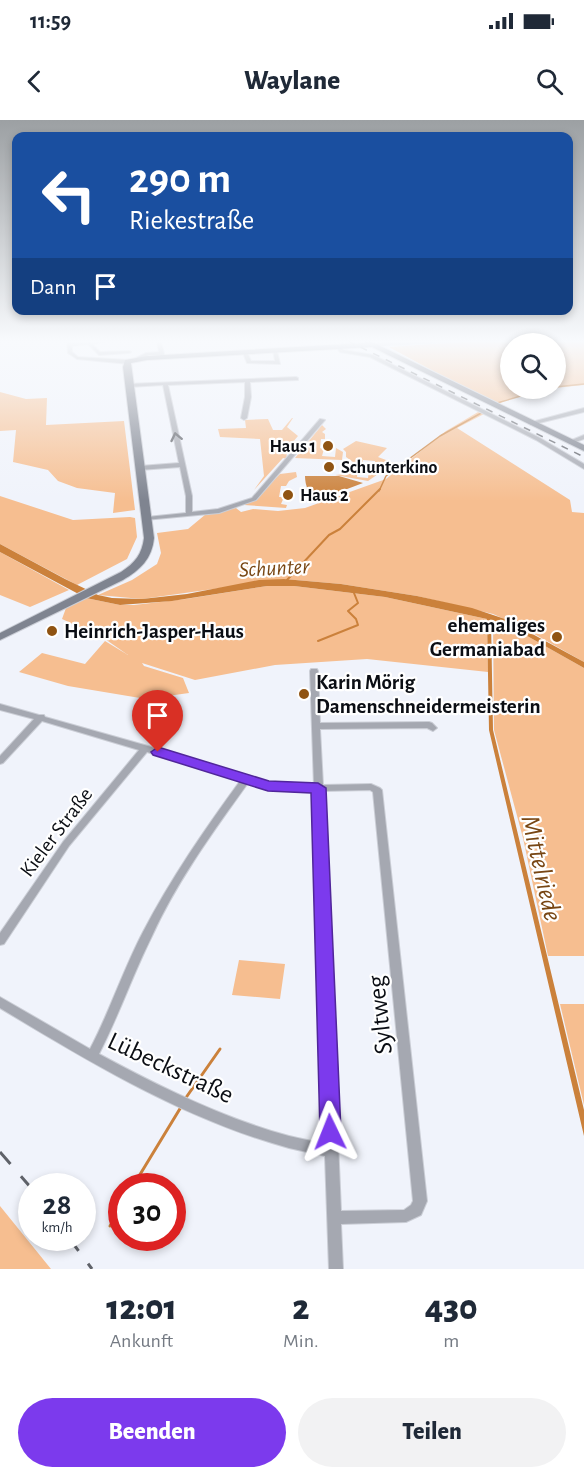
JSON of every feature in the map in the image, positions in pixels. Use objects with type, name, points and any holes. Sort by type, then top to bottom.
[{"type":"main road","points":[[0,630],[136,567],[144,560],[149,538],[130,395]]},
{"type":"main road","points":[[474,395],[584,448]]},
{"type":"main road","points":[[0,637],[63,602]]},
{"type":"street","points":[[167,395],[190,504],[189,515]]},
{"type":"street","points":[[244,418],[248,395]]},
{"type":"street","points":[[449,395],[538,439],[584,467]]},
{"type":"street","points":[[531,423],[584,410]]},
{"type":"street","points":[[147,519],[228,508],[254,499],[322,420]]},
{"type":"street","points":[[570,442],[584,437]]},
{"type":"street","points":[[140,468],[182,465]]},
{"type":"street","points":[[314,671],[336,1269]]},
{"type":"street","points":[[0,707],[41,717],[245,780],[276,787],[318,788]]},
{"type":"street","points":[[0,761],[41,717]]},
{"type":"street","points":[[316,726],[429,725],[433,728]]},
{"type":"street","name":"Kieler Straße","points":[[0,941],[66,844],[145,748]]},
{"type":"street","points":[[93,1055],[130,969],[162,905],[199,844],[245,780]]},
{"type":"street","name":"Syltweg","points":[[318,788],[372,787],[378,792],[420,1194],[419,1207],[406,1216],[334,1218]]},
{"type":"street","name":"Lübeckstraße","points":[[0,1002],[93,1055],[194,1106],[308,1147],[331,1150]]},
{"type":"shaded area","points":[[0,395],[26,399],[47,398],[46,425],[124,421],[135,510],[113,513],[115,493],[77,488],[58,481],[48,470],[13,462],[16,430],[0,431]]},
{"type":"shaded area","points":[[479,395],[500,395],[500,399],[509,399],[499,404]]},
{"type":"shaded area","points":[[478,412],[484,414],[457,428],[570,500],[572,512],[584,513],[584,662],[520,626],[493,614],[417,596],[341,584],[284,579],[142,599],[98,595],[132,580],[157,564],[161,553],[157,533],[188,529],[206,514],[236,508],[241,512],[253,509],[278,511],[305,508],[386,479],[446,431]]},
{"type":"shaded area","points":[[292,418],[287,427],[298,436],[286,450],[287,459],[283,458],[254,490],[264,476],[260,439],[220,437],[218,429],[246,428],[245,420],[268,419],[273,430],[282,430]]},
{"type":"shaded area","points":[[322,425],[326,429],[322,432],[325,434],[325,439],[321,439],[320,448],[324,449],[322,456],[335,457],[336,448],[343,452],[342,460],[295,458]]},
{"type":"shaded area","points":[[356,441],[387,448],[378,457],[394,463],[368,481],[335,475],[347,474],[352,468],[358,469],[357,477],[368,478],[369,471],[374,471],[375,461],[363,460],[362,466],[353,467],[353,462],[346,457],[343,449]]},
{"type":"shaded area","points":[[296,472],[297,477],[289,481],[286,486],[281,486],[279,497],[284,497],[281,504],[287,505],[286,508],[244,505],[255,499],[280,474]]},
{"type":"shaded area","points":[[305,476],[339,476],[363,483],[318,500],[308,490]]},
{"type":"shaded area","points":[[0,496],[73,520],[135,518],[137,537],[127,559],[77,585],[0,544]]},
{"type":"shaded area","points":[[0,544],[98,595],[112,598],[142,599],[187,594],[259,580],[284,579],[341,584],[417,596],[472,608],[505,619],[584,662],[584,668],[513,628],[491,621],[493,730],[584,1110],[584,1136],[489,730],[487,619],[385,597],[294,586],[267,586],[172,601],[120,605],[86,598],[0,552]]},
{"type":"shaded area","points":[[0,552],[69,590],[30,607],[0,595]]},
{"type":"shaded area","points":[[267,586],[294,586],[385,597],[487,619],[488,672],[367,659],[275,665],[195,680],[142,663],[144,666],[183,678],[189,693],[146,699],[68,686],[19,672],[42,653],[85,664],[105,641],[128,655],[105,639],[62,619],[66,608],[86,598],[120,605],[134,605]]},
{"type":"shaded area","points":[[493,621],[513,628],[584,668],[584,956],[548,956],[523,838],[494,730]]},
{"type":"shaded area","points":[[239,960],[285,964],[280,999],[232,995]]},
{"type":"shaded area","points":[[560,1004],[584,1004],[584,1105]]},
{"type":"shaded area","points":[[0,1206],[18,1228],[18,1251],[36,1251],[51,1269],[0,1269]]},
{"type":"waterway","points":[[497,403],[511,399]]},
{"type":"waterway","points":[[380,489],[386,476],[440,436],[483,412]]},
{"type":"waterway","name":"Schunter","points":[[287,580],[329,535],[340,529],[380,489]]},
{"type":"waterway","points":[[318,641],[358,625],[356,619],[348,611],[358,603],[354,593]]},
{"type":"waterway","points":[[185,1099],[220,1049]]},
{"type":"waterway","points":[[141,1173],[181,1107]]},
{"type":"railway","points":[[457,395],[584,457]]},
{"type":"railway","points":[[0,1152],[18,1173]]},
{"type":"railway","points":[[79,1251],[92,1269]]},
{"type":"place","name":"Haus 1","points":[[328,446]]},
{"type":"place","name":"Schunterkino","points":[[329,467]]},
{"type":"place","name":"Haus 2","points":[[288,495]]},
{"type":"place","name":"Heinrich-Jasper-Haus","points":[[52,631]]},
{"type":"place","name":"ehemaliges Germaniabad","points":[[557,637]]},
{"type":"place","name":"Karin Mörig Damenschneidermeisterin","points":[[304,694]]},
{"type":"route","points":[[158,752],[268,786],[318,788],[330,1132]]},
{"type":"water label","name":"Mittelriede","points":[[542,868]]}]
